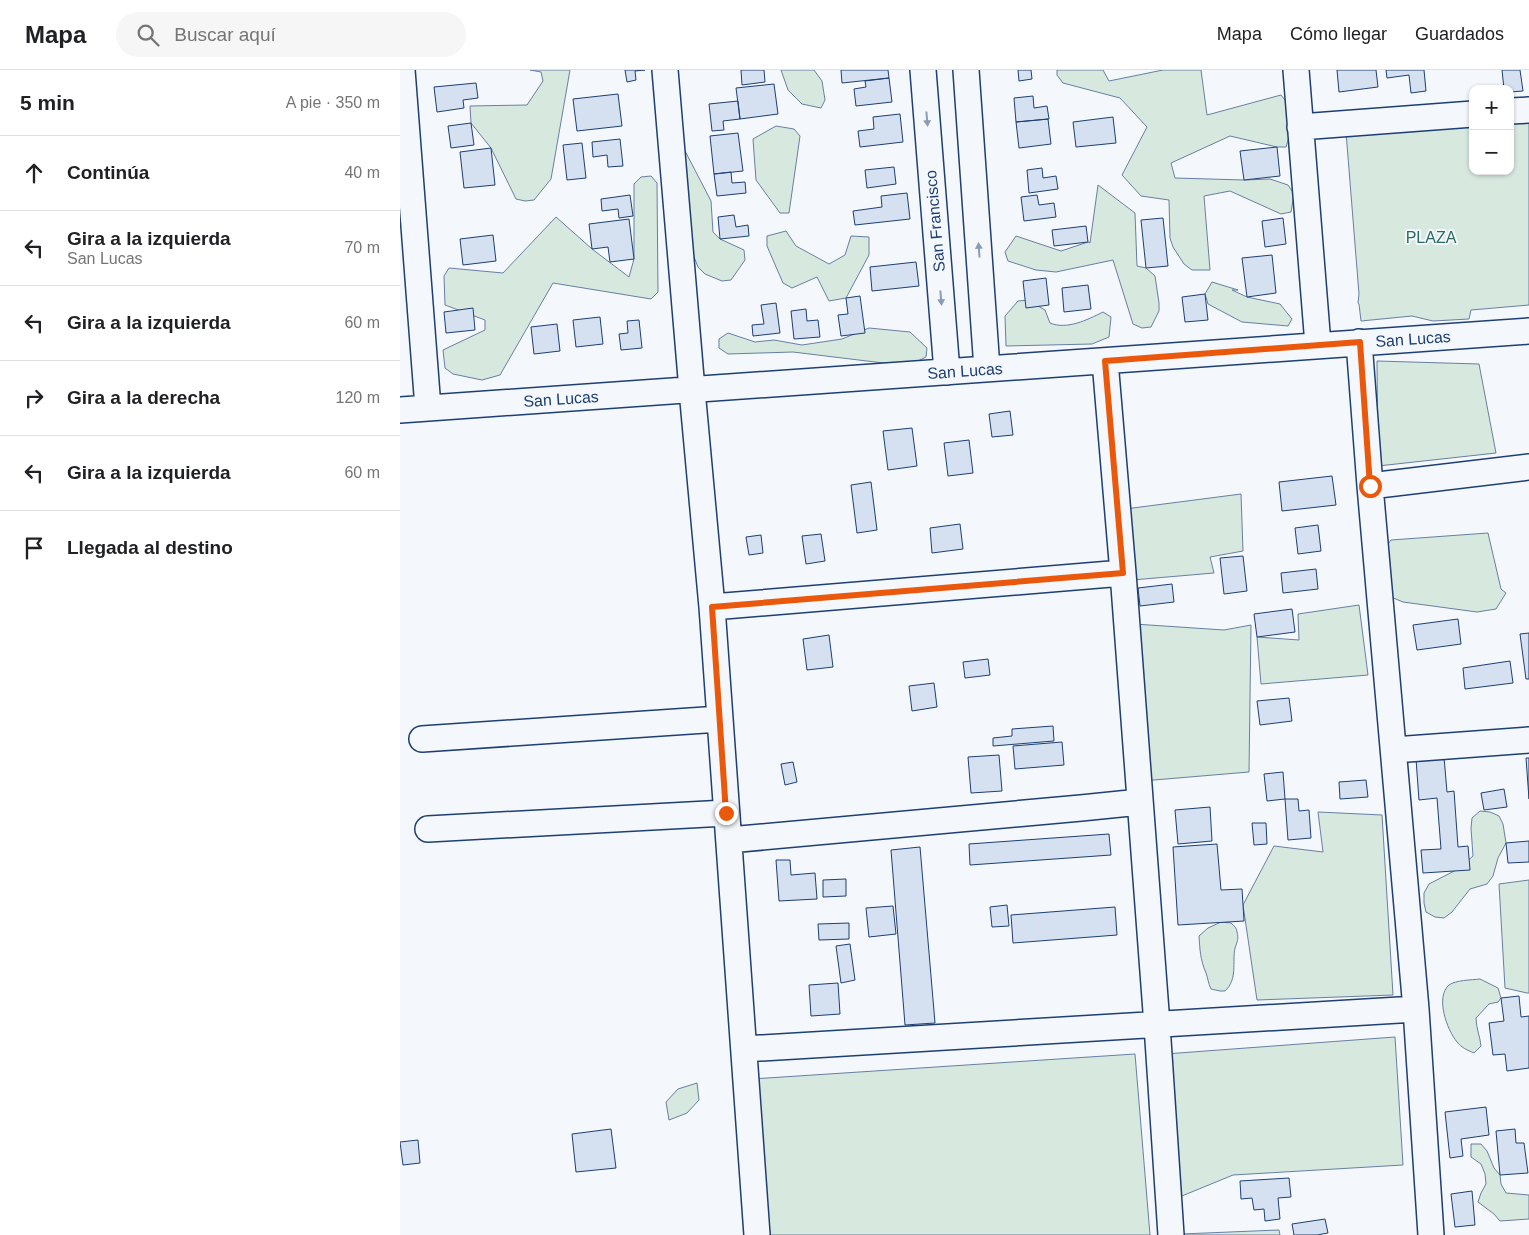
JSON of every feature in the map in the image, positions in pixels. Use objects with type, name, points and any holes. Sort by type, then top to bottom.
[{"type":"street","points":[[402,70],[428,408]]},
{"type":"street","points":[[665,70],[712,607],[757,1235]]},
{"type":"street","name":"San Francisco","points":[[923,70],[947,372]]},
{"type":"street","points":[[966,70],[987,369]]},
{"type":"street","points":[[1296,70],[1318,345]]},
{"type":"street","points":[[1514,111],[1529,110]]},
{"type":"street","points":[[1300,127],[1469,114]]},
{"type":"street","name":"San Lucas","points":[[400,410],[1529,330]]},
{"type":"street","points":[[1360,342],[1370,486],[1416,1009],[1431,1235]]},
{"type":"street","points":[[1105,361],[1123,573],[1171,1235]]},
{"type":"street","points":[[1370,486],[1529,467]]},
{"type":"street","points":[[712,607],[1123,573]]},
{"type":"street","points":[[422,739],[720,719]]},
{"type":"street","points":[[1394,750],[1529,740]]},
{"type":"street","points":[[729,840],[1140,802]]},
{"type":"street","points":[[428,829],[726,813]]},
{"type":"street","points":[[744,1049],[1416,1009]]},
{"type":"green space","points":[[530,70],[570,70],[551,179],[534,200],[525,201],[516,199],[491,148],[471,123],[470,106],[527,105],[543,81],[541,72]]},
{"type":"green space","points":[[781,70],[814,70],[822,81],[825,100],[821,108],[802,104],[788,90]]},
{"type":"green space","points":[[1057,70],[1103,70],[1109,81],[1163,70],[1201,70],[1207,115],[1281,95],[1296,114],[1286,147],[1277,147],[1230,136],[1171,163],[1175,178],[1270,179],[1288,185],[1294,194],[1291,212],[1281,214],[1230,191],[1204,196],[1210,270],[1192,270],[1184,264],[1173,247],[1170,238],[1169,200],[1141,196],[1122,175],[1147,127],[1120,98],[1063,83],[1057,75]]},
{"type":"green space","name":"PLAZA","points":[[1529,114],[1529,305],[1471,310],[1469,319],[1433,321],[1412,316],[1361,321],[1358,303],[1359,294],[1346,132],[1469,120],[1469,175],[1514,175],[1514,116]]},
{"type":"green space","points":[[776,126],[794,129],[800,136],[789,213],[780,213],[756,180],[753,139]]},
{"type":"green space","points":[[683,147],[711,201],[713,232],[720,239],[744,250],[745,260],[731,280],[722,281],[705,274],[698,267],[687,239]]},
{"type":"green space","points":[[651,176],[657,183],[658,292],[651,299],[553,283],[500,375],[482,380],[453,374],[445,368],[443,350],[485,330],[485,320],[445,305],[444,276],[449,268],[503,273],[556,217],[592,249],[629,277],[634,259],[634,184],[641,177]]},
{"type":"green space","points":[[1098,185],[1135,213],[1137,266],[1146,268],[1155,276],[1159,303],[1159,311],[1151,327],[1142,328],[1133,324],[1113,260],[1056,272],[1036,270],[1008,261],[1005,252],[1016,236],[1061,251],[1090,243]]},
{"type":"green space","points":[[786,231],[796,246],[829,264],[845,255],[851,236],[869,237],[869,255],[846,298],[829,301],[817,277],[792,288],[783,283],[767,246],[767,236]]},
{"type":"green space","points":[[1212,282],[1238,290],[1232,290],[1247,297],[1280,304],[1292,319],[1288,326],[1242,322],[1208,304],[1205,294]]},
{"type":"green space","points":[[1028,300],[1045,310],[1050,323],[1057,325],[1070,325],[1103,312],[1111,317],[1109,337],[1092,344],[1006,346],[1005,316],[1018,301]]},
{"type":"green space","points":[[869,328],[910,332],[927,348],[926,357],[908,366],[793,352],[728,354],[719,348],[719,339],[728,333],[755,342],[774,340],[802,345],[842,339]]},
{"type":"green space","points":[[1377,361],[1479,364],[1496,453],[1378,466]]},
{"type":"green space","points":[[1241,494],[1243,551],[1210,557],[1214,573],[1132,580],[1125,509]]},
{"type":"green space","points":[[1488,533],[1501,589],[1506,593],[1496,609],[1477,612],[1403,602],[1386,595],[1379,556],[1391,540]]},
{"type":"green space","points":[[1359,605],[1368,675],[1261,684],[1257,637],[1299,640],[1298,614]]},
{"type":"green space","points":[[1134,624],[1224,630],[1251,625],[1249,772],[1142,781]]},
{"type":"green space","points":[[1480,811],[1490,812],[1499,816],[1503,824],[1506,843],[1498,858],[1493,876],[1487,884],[1470,889],[1452,912],[1444,918],[1435,917],[1426,912],[1424,893],[1429,884],[1458,869],[1473,856],[1472,818]]},
{"type":"green space","points":[[1318,812],[1382,815],[1393,995],[1257,1000],[1243,905],[1274,846],[1323,852]]},
{"type":"green space","points":[[1529,880],[1529,993],[1527,993],[1505,988],[1499,884]]},
{"type":"green space","points":[[1221,922],[1231,923],[1236,929],[1238,937],[1234,953],[1232,981],[1225,991],[1211,989],[1201,959],[1199,936],[1208,928]]},
{"type":"green space","points":[[1480,979],[1498,988],[1501,998],[1498,1002],[1489,1004],[1476,1018],[1481,1046],[1474,1053],[1461,1046],[1453,1037],[1444,1014],[1443,997],[1445,990],[1452,983]]},
{"type":"green space","points":[[1395,1037],[1403,1165],[1233,1175],[1177,1198],[1165,1054]]},
{"type":"green space","points":[[1135,1054],[1150,1235],[768,1235],[752,1079]]},
{"type":"green space","points":[[697,1083],[699,1100],[687,1113],[669,1120],[666,1102],[678,1089]]},
{"type":"green space","points":[[1471,1144],[1481,1144],[1487,1151],[1494,1168],[1500,1175],[1501,1184],[1506,1193],[1529,1195],[1529,1219],[1500,1221],[1478,1202],[1486,1184],[1485,1174],[1481,1164],[1471,1157]]},
{"type":"green space","points":[[1279,1230],[1280,1235],[1181,1235],[1181,1234]]},
{"type":"building","points":[[625,70],[645,70],[635,71],[636,80],[627,82]]},
{"type":"building","points":[[741,70],[764,70],[765,82],[742,85]]},
{"type":"building","points":[[841,70],[888,70],[889,78],[842,83]]},
{"type":"building","points":[[1018,70],[1031,70],[1032,79],[1019,81]]},
{"type":"building","points":[[1337,70],[1376,70],[1378,87],[1339,92]]},
{"type":"building","points":[[1386,70],[1424,70],[1426,91],[1411,93],[1409,75],[1387,78]]},
{"type":"building","points":[[1502,70],[1520,70],[1523,91],[1514,92],[1514,85],[1504,85]]},
{"type":"building","points":[[889,78],[892,102],[856,106],[854,89],[866,87],[865,81]]},
{"type":"building","points":[[476,83],[478,98],[463,100],[464,108],[437,112],[434,87]]},
{"type":"building","points":[[774,84],[778,114],[740,119],[736,88]]},
{"type":"building","points":[[618,94],[622,126],[577,131],[573,99]]},
{"type":"building","points":[[1033,96],[1034,108],[1047,106],[1049,119],[1016,122],[1014,98]]},
{"type":"building","points":[[738,101],[740,119],[723,121],[724,130],[712,131],[709,104]]},
{"type":"building","points":[[900,114],[903,142],[860,147],[858,131],[874,129],[873,117]]},
{"type":"building","points":[[1113,117],[1116,143],[1076,147],[1073,122]]},
{"type":"building","points":[[1048,119],[1051,144],[1019,148],[1016,122]]},
{"type":"building","points":[[471,123],[474,145],[451,148],[448,126]]},
{"type":"building","points":[[738,133],[743,171],[714,174],[710,136]]},
{"type":"building","points":[[620,139],[623,166],[608,167],[607,155],[593,157],[592,142]]},
{"type":"building","points":[[582,143],[586,178],[567,180],[563,145]]},
{"type":"building","points":[[1277,147],[1280,176],[1244,180],[1240,151]]},
{"type":"building","points":[[491,148],[495,185],[464,188],[460,152]]},
{"type":"building","points":[[894,167],[896,184],[867,188],[865,170]]},
{"type":"building","points":[[1042,168],[1043,178],[1056,176],[1058,189],[1029,193],[1027,170]]},
{"type":"building","points":[[731,172],[732,183],[745,182],[746,193],[717,196],[714,174]]},
{"type":"building","points":[[907,193],[910,219],[855,225],[853,211],[882,207],[881,196]]},
{"type":"building","points":[[630,195],[633,216],[619,218],[618,209],[602,211],[601,199]]},
{"type":"building","points":[[1037,195],[1039,205],[1054,203],[1056,217],[1024,221],[1021,197]]},
{"type":"building","points":[[734,215],[736,227],[748,225],[749,236],[720,239],[718,217]]},
{"type":"building","points":[[1163,218],[1168,266],[1146,268],[1141,220]]},
{"type":"building","points":[[1283,218],[1286,244],[1265,247],[1262,221]]},
{"type":"building","points":[[629,219],[634,259],[610,262],[608,247],[592,249],[589,224]]},
{"type":"building","points":[[1086,226],[1088,242],[1054,246],[1052,230]]},
{"type":"building","points":[[493,235],[496,261],[463,265],[460,239]]},
{"type":"building","points":[[1272,255],[1276,293],[1247,297],[1242,258]]},
{"type":"building","points":[[916,262],[919,286],[872,291],[870,267]]},
{"type":"building","points":[[1046,278],[1049,305],[1026,308],[1023,281]]},
{"type":"building","points":[[1088,285],[1091,309],[1064,312],[1062,288]]},
{"type":"building","points":[[1205,294],[1208,320],[1185,322],[1182,297]]},
{"type":"building","points":[[860,296],[865,333],[841,336],[838,315],[848,314],[846,298]]},
{"type":"building","points":[[776,303],[780,333],[753,336],[752,325],[764,324],[761,305]]},
{"type":"building","points":[[473,308],[475,330],[446,333],[444,312]]},
{"type":"building","points":[[806,309],[807,321],[818,320],[820,337],[794,339],[791,311]]},
{"type":"building","points":[[600,317],[603,344],[576,347],[573,320]]},
{"type":"building","points":[[639,320],[642,348],[621,350],[619,334],[628,333],[627,321]]},
{"type":"building","points":[[557,324],[560,351],[534,354],[531,327]]},
{"type":"building","points":[[1010,411],[1013,435],[992,437],[989,414]]},
{"type":"building","points":[[912,428],[917,466],[888,470],[883,431]]},
{"type":"building","points":[[969,440],[973,473],[948,476],[944,443]]},
{"type":"building","points":[[1332,476],[1336,505],[1282,511],[1279,482]]},
{"type":"building","points":[[871,482],[877,530],[857,533],[851,485]]},
{"type":"building","points":[[960,524],[963,549],[932,553],[930,528]]},
{"type":"building","points":[[1318,525],[1321,551],[1298,554],[1295,528]]},
{"type":"building","points":[[821,534],[825,561],[806,564],[802,536]]},
{"type":"building","points":[[761,535],[763,553],[749,555],[746,537]]},
{"type":"building","points":[[1243,556],[1247,591],[1224,594],[1220,558]]},
{"type":"building","points":[[1316,569],[1318,589],[1283,593],[1281,573]]},
{"type":"building","points":[[1172,584],[1174,602],[1140,606],[1138,588]]},
{"type":"building","points":[[1292,609],[1295,632],[1257,637],[1254,614]]},
{"type":"building","points":[[1458,619],[1461,644],[1417,650],[1413,625]]},
{"type":"building","points":[[1529,633],[1529,679],[1526,679],[1520,634]]},
{"type":"building","points":[[829,635],[833,667],[807,670],[803,639]]},
{"type":"building","points":[[988,659],[990,675],[965,678],[963,662]]},
{"type":"building","points":[[1510,661],[1513,683],[1465,689],[1463,668]]},
{"type":"building","points":[[934,683],[937,707],[912,711],[909,686]]},
{"type":"building","points":[[1289,698],[1292,721],[1260,725],[1257,701]]},
{"type":"building","points":[[1053,726],[1054,741],[993,746],[993,738],[1012,736],[1012,729]]},
{"type":"building","points":[[1062,742],[1064,765],[1015,769],[1013,746]]},
{"type":"building","points":[[999,755],[1002,791],[971,793],[968,757]]},
{"type":"building","points":[[1444,757],[1447,792],[1454,791],[1458,847],[1468,846],[1470,870],[1423,873],[1421,850],[1441,849],[1437,798],[1419,800],[1416,759]]},
{"type":"building","points":[[1526,758],[1529,758],[1529,799]]},
{"type":"building","points":[[793,762],[797,782],[785,785],[781,764]]},
{"type":"building","points":[[1283,772],[1285,799],[1267,801],[1264,774]]},
{"type":"building","points":[[1366,780],[1368,797],[1340,799],[1339,782]]},
{"type":"building","points":[[1504,789],[1507,807],[1484,810],[1481,793]]},
{"type":"building","points":[[1285,799],[1298,799],[1299,811],[1309,810],[1311,838],[1288,840]]},
{"type":"building","points":[[1210,807],[1212,841],[1178,844],[1175,810]]},
{"type":"building","points":[[1252,823],[1266,823],[1267,844],[1254,845]]},
{"type":"building","points":[[1109,834],[1111,855],[970,865],[969,844]]},
{"type":"building","points":[[1529,841],[1529,862],[1508,863],[1506,843]]},
{"type":"building","points":[[1217,844],[1221,890],[1242,889],[1244,921],[1178,925],[1173,847]]},
{"type":"building","points":[[920,847],[935,1023],[905,1025],[891,850]]},
{"type":"building","points":[[776,860],[790,860],[791,875],[815,873],[817,899],[779,901]]},
{"type":"building","points":[[846,879],[846,896],[823,897],[823,880]]},
{"type":"building","points":[[1007,905],[1009,926],[992,927],[990,907]]},
{"type":"building","points":[[893,906],[896,934],[869,937],[866,908]]},
{"type":"building","points":[[1115,907],[1117,935],[1013,943],[1011,915]]},
{"type":"building","points":[[849,923],[849,939],[819,940],[818,924]]},
{"type":"building","points":[[850,944],[855,980],[841,983],[836,946]]},
{"type":"building","points":[[838,983],[840,1014],[811,1016],[809,985]]},
{"type":"building","points":[[1519,996],[1521,1017],[1529,1016],[1529,1068],[1507,1071],[1505,1054],[1493,1055],[1489,1023],[1504,1021],[1501,998]]},
{"type":"building","points":[[1486,1107],[1489,1135],[1461,1139],[1463,1156],[1450,1158],[1445,1112]]},
{"type":"building","points":[[611,1129],[616,1168],[576,1172],[572,1134]]},
{"type":"building","points":[[1515,1129],[1516,1143],[1524,1143],[1528,1173],[1500,1175],[1496,1131]]},
{"type":"building","points":[[418,1140],[420,1163],[403,1165],[400,1142]]},
{"type":"building","points":[[1289,1178],[1291,1197],[1278,1198],[1280,1219],[1265,1221],[1264,1209],[1254,1210],[1252,1198],[1241,1199],[1240,1181]]},
{"type":"building","points":[[1472,1191],[1475,1225],[1455,1227],[1451,1194]]},
{"type":"building","points":[[1325,1219],[1328,1233],[1294,1235],[1292,1224]]},
{"type":"route","points":[[726,813],[712,607],[1123,573],[1105,361],[1360,342],[1370,486]]}]
